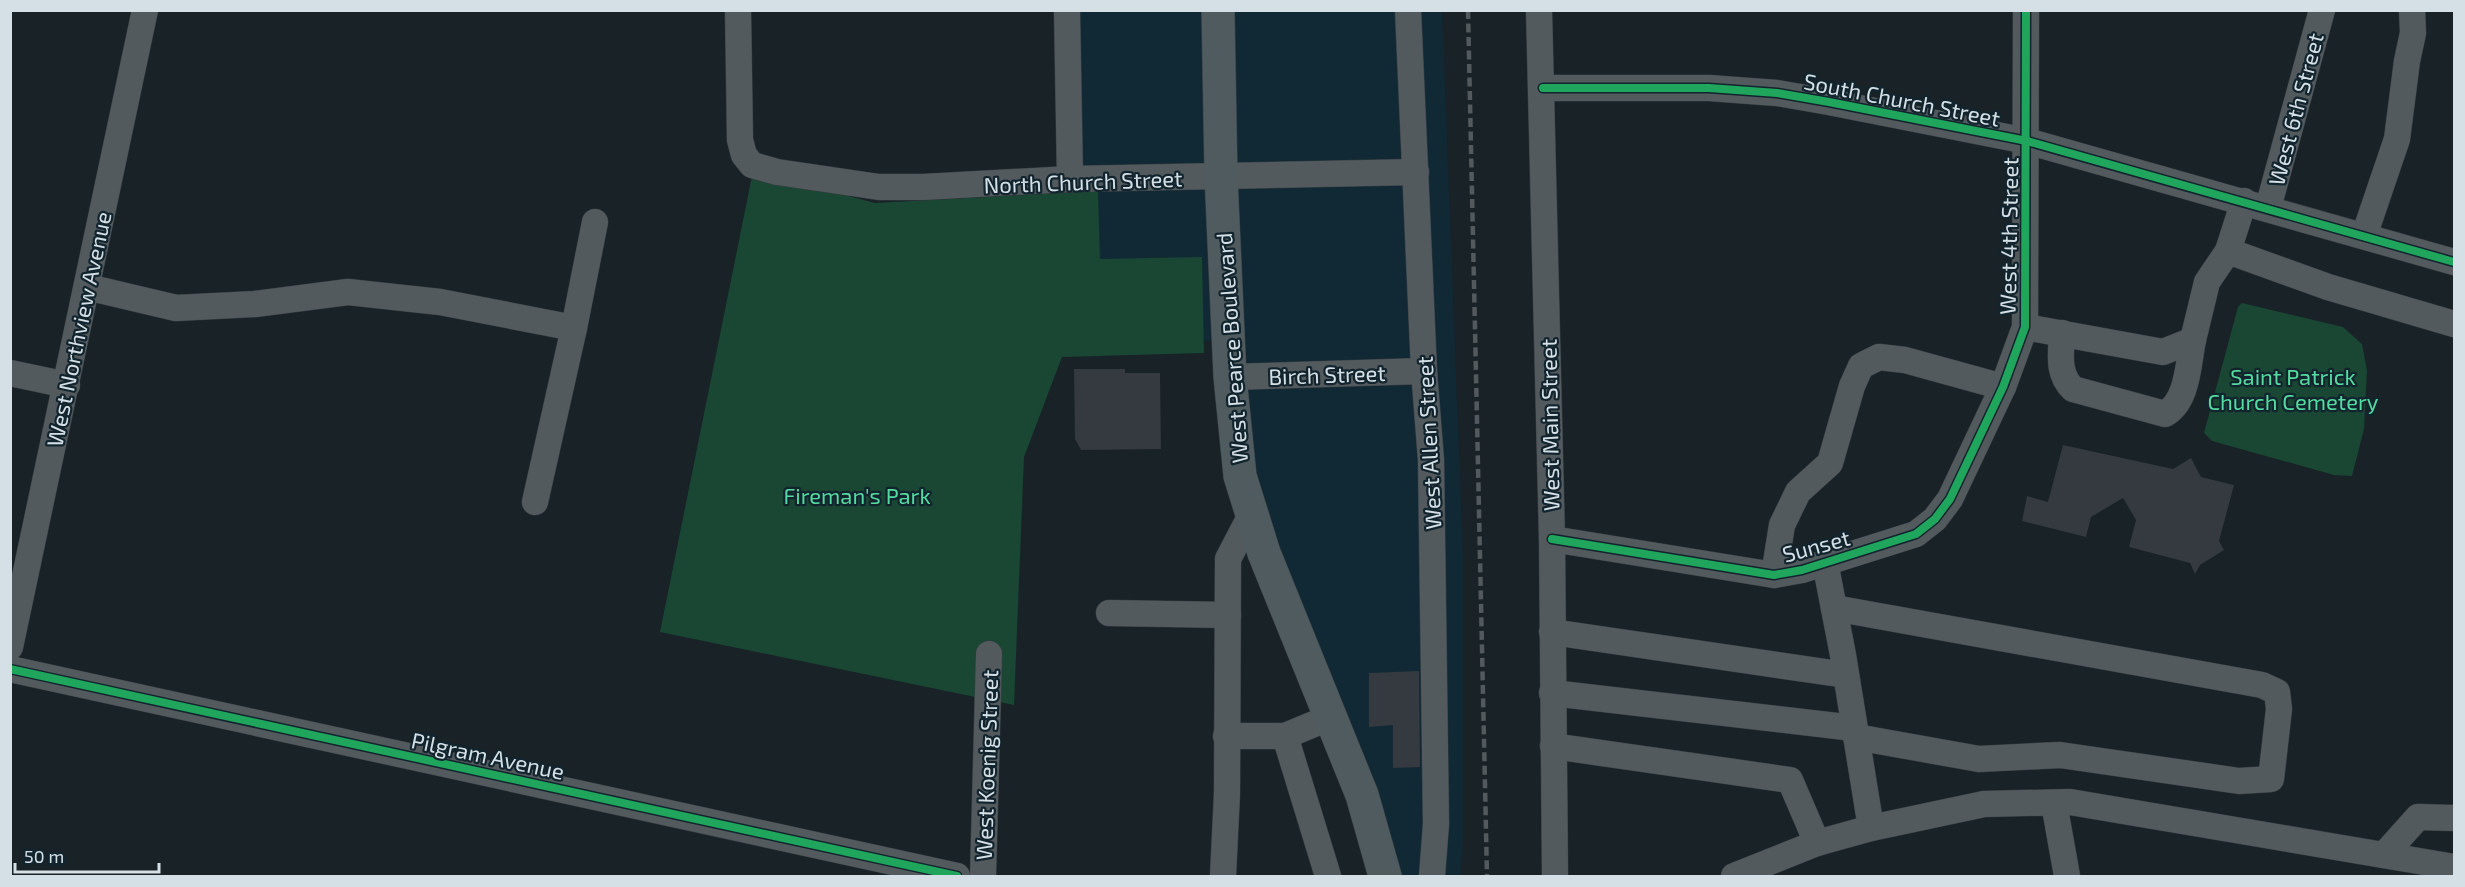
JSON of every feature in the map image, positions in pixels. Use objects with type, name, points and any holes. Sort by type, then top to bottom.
[{"type":"main road","name":"West Pearce Boulevard","points":[[1218,10],[1221,177],[1230,376],[1240,476],[1264,553],[1362,795],[1385,876]]},
{"type":"street","name":"West Northview Avenue","points":[[10,646],[145,10]]},
{"type":"street","name":"North Church Street","points":[[738,10],[740,140],[744,155],[752,165],[777,172],[879,187],[923,187],[1070,179],[1416,172]]},
{"type":"street","points":[[1066,10],[1070,179]]},
{"type":"street","name":"West Allen Street","points":[[1408,10],[1424,371],[1431,460],[1436,824],[1432,876]]},
{"type":"street","name":"West Main Street","points":[[1539,10],[1543,88],[1552,539],[1555,876]]},
{"type":"street","name":"West 4th Street","points":[[2003,387],[2025,327],[2026,10]]},
{"type":"street","name":"West 6th Street","points":[[2268,208],[2322,10]]},
{"type":"street","points":[[2364,236],[2397,139],[2413,33],[2412,10]]},
{"type":"street","name":"South Church Street","points":[[1543,88],[1709,88],[1777,93],[2027,141],[2454,262]]},
{"type":"street","points":[[2062,333],[2060,363],[2066,382],[2073,389],[2166,414],[2175,408],[2184,385],[2207,282],[2228,251],[2244,201]]},
{"type":"street","points":[[535,502],[574,328],[594,222]]},
{"type":"street","points":[[2228,251],[2328,287],[2454,324]]},
{"type":"street","points":[[87,287],[176,308],[255,304],[348,292],[440,302],[574,328]]},
{"type":"street","points":[[2025,327],[2163,352],[2193,340]]},
{"type":"street","points":[[1774,575],[1782,525],[1798,492],[1830,463],[1852,386],[1861,366],[1879,357],[1905,360],[2003,387]]},
{"type":"street","name":"Birch Street","points":[[1230,376],[1424,371]]},
{"type":"street","points":[[10,373],[67,384]]},
{"type":"street","name":"Sunset","points":[[1552,539],[1774,575],[1802,570],[1916,534],[1935,519],[1950,499],[2003,387]]},
{"type":"street","points":[[1223,876],[1227,793],[1228,558],[1252,513]]},
{"type":"street","points":[[1825,562],[1871,828]]},
{"type":"street","points":[[1552,693],[1855,732],[1979,759],[2060,755],[2239,782],[2271,779],[2279,709],[2277,692],[2262,685],[1834,608]]},
{"type":"street","points":[[1109,613],[1227,615]]},
{"type":"street","points":[[1552,632],[1846,675]]},
{"type":"street","name":"West Koenig Street","points":[[983,876],[990,654]]},
{"type":"street","name":"Pilgram Avenue","points":[[10,669],[957,876]]},
{"type":"street","points":[[1226,736],[1285,736],[1331,717]]},
{"type":"street","points":[[1285,736],[1328,876]]},
{"type":"street","points":[[1553,746],[1790,780],[1817,843]]},
{"type":"street","points":[[1734,876],[1817,843],[1871,828],[1984,804],[2070,802],[2454,867]]},
{"type":"street","points":[[2054,803],[2067,876]]},
{"type":"street","points":[[2384,855],[2418,817],[2454,818]]},
{"type":"shaded area","points":[[1072,11],[1442,11],[1463,557],[1463,841],[1460,876],[1383,876],[1264,553],[1228,340],[1092,346],[1080,179]]},
{"type":"green space","name":"Fireman's Park","points":[[753,171],[875,203],[1098,191],[1100,259],[1202,257],[1204,353],[1062,357],[1024,457],[1014,705],[660,632]]},
{"type":"green space","name":"Saint Patrick Church Cemetery","points":[[2242,303],[2343,327],[2362,344],[2367,370],[2364,429],[2352,476],[2334,475],[2212,441],[2204,433],[2238,307]]},
{"type":"building","points":[[1074,369],[1125,369],[1125,373],[1160,373],[1161,449],[1081,450],[1075,439]]},
{"type":"building","points":[[2063,445],[2173,469],[2191,458],[2201,477],[2234,485],[2219,541],[2224,550],[2200,565],[2195,574],[2190,563],[2129,547],[2136,520],[2123,498],[2091,517],[2086,537],[2022,521],[2027,496],[2048,502]]},
{"type":"building","points":[[1419,671],[1420,767],[1393,768],[1393,725],[1369,727],[1369,673]]},
{"type":"railway","points":[[1468,10],[1487,876]]},
{"type":"cycle path","points":[[1552,539],[1774,575],[1802,570],[1916,534],[1935,519],[1950,499],[2003,387],[2025,327],[2026,10]]},
{"type":"cycle path","points":[[1543,88],[1709,88],[1777,93],[1829,102],[2027,141],[2454,262]]},
{"type":"cycle path","points":[[10,669],[957,876]]}]
